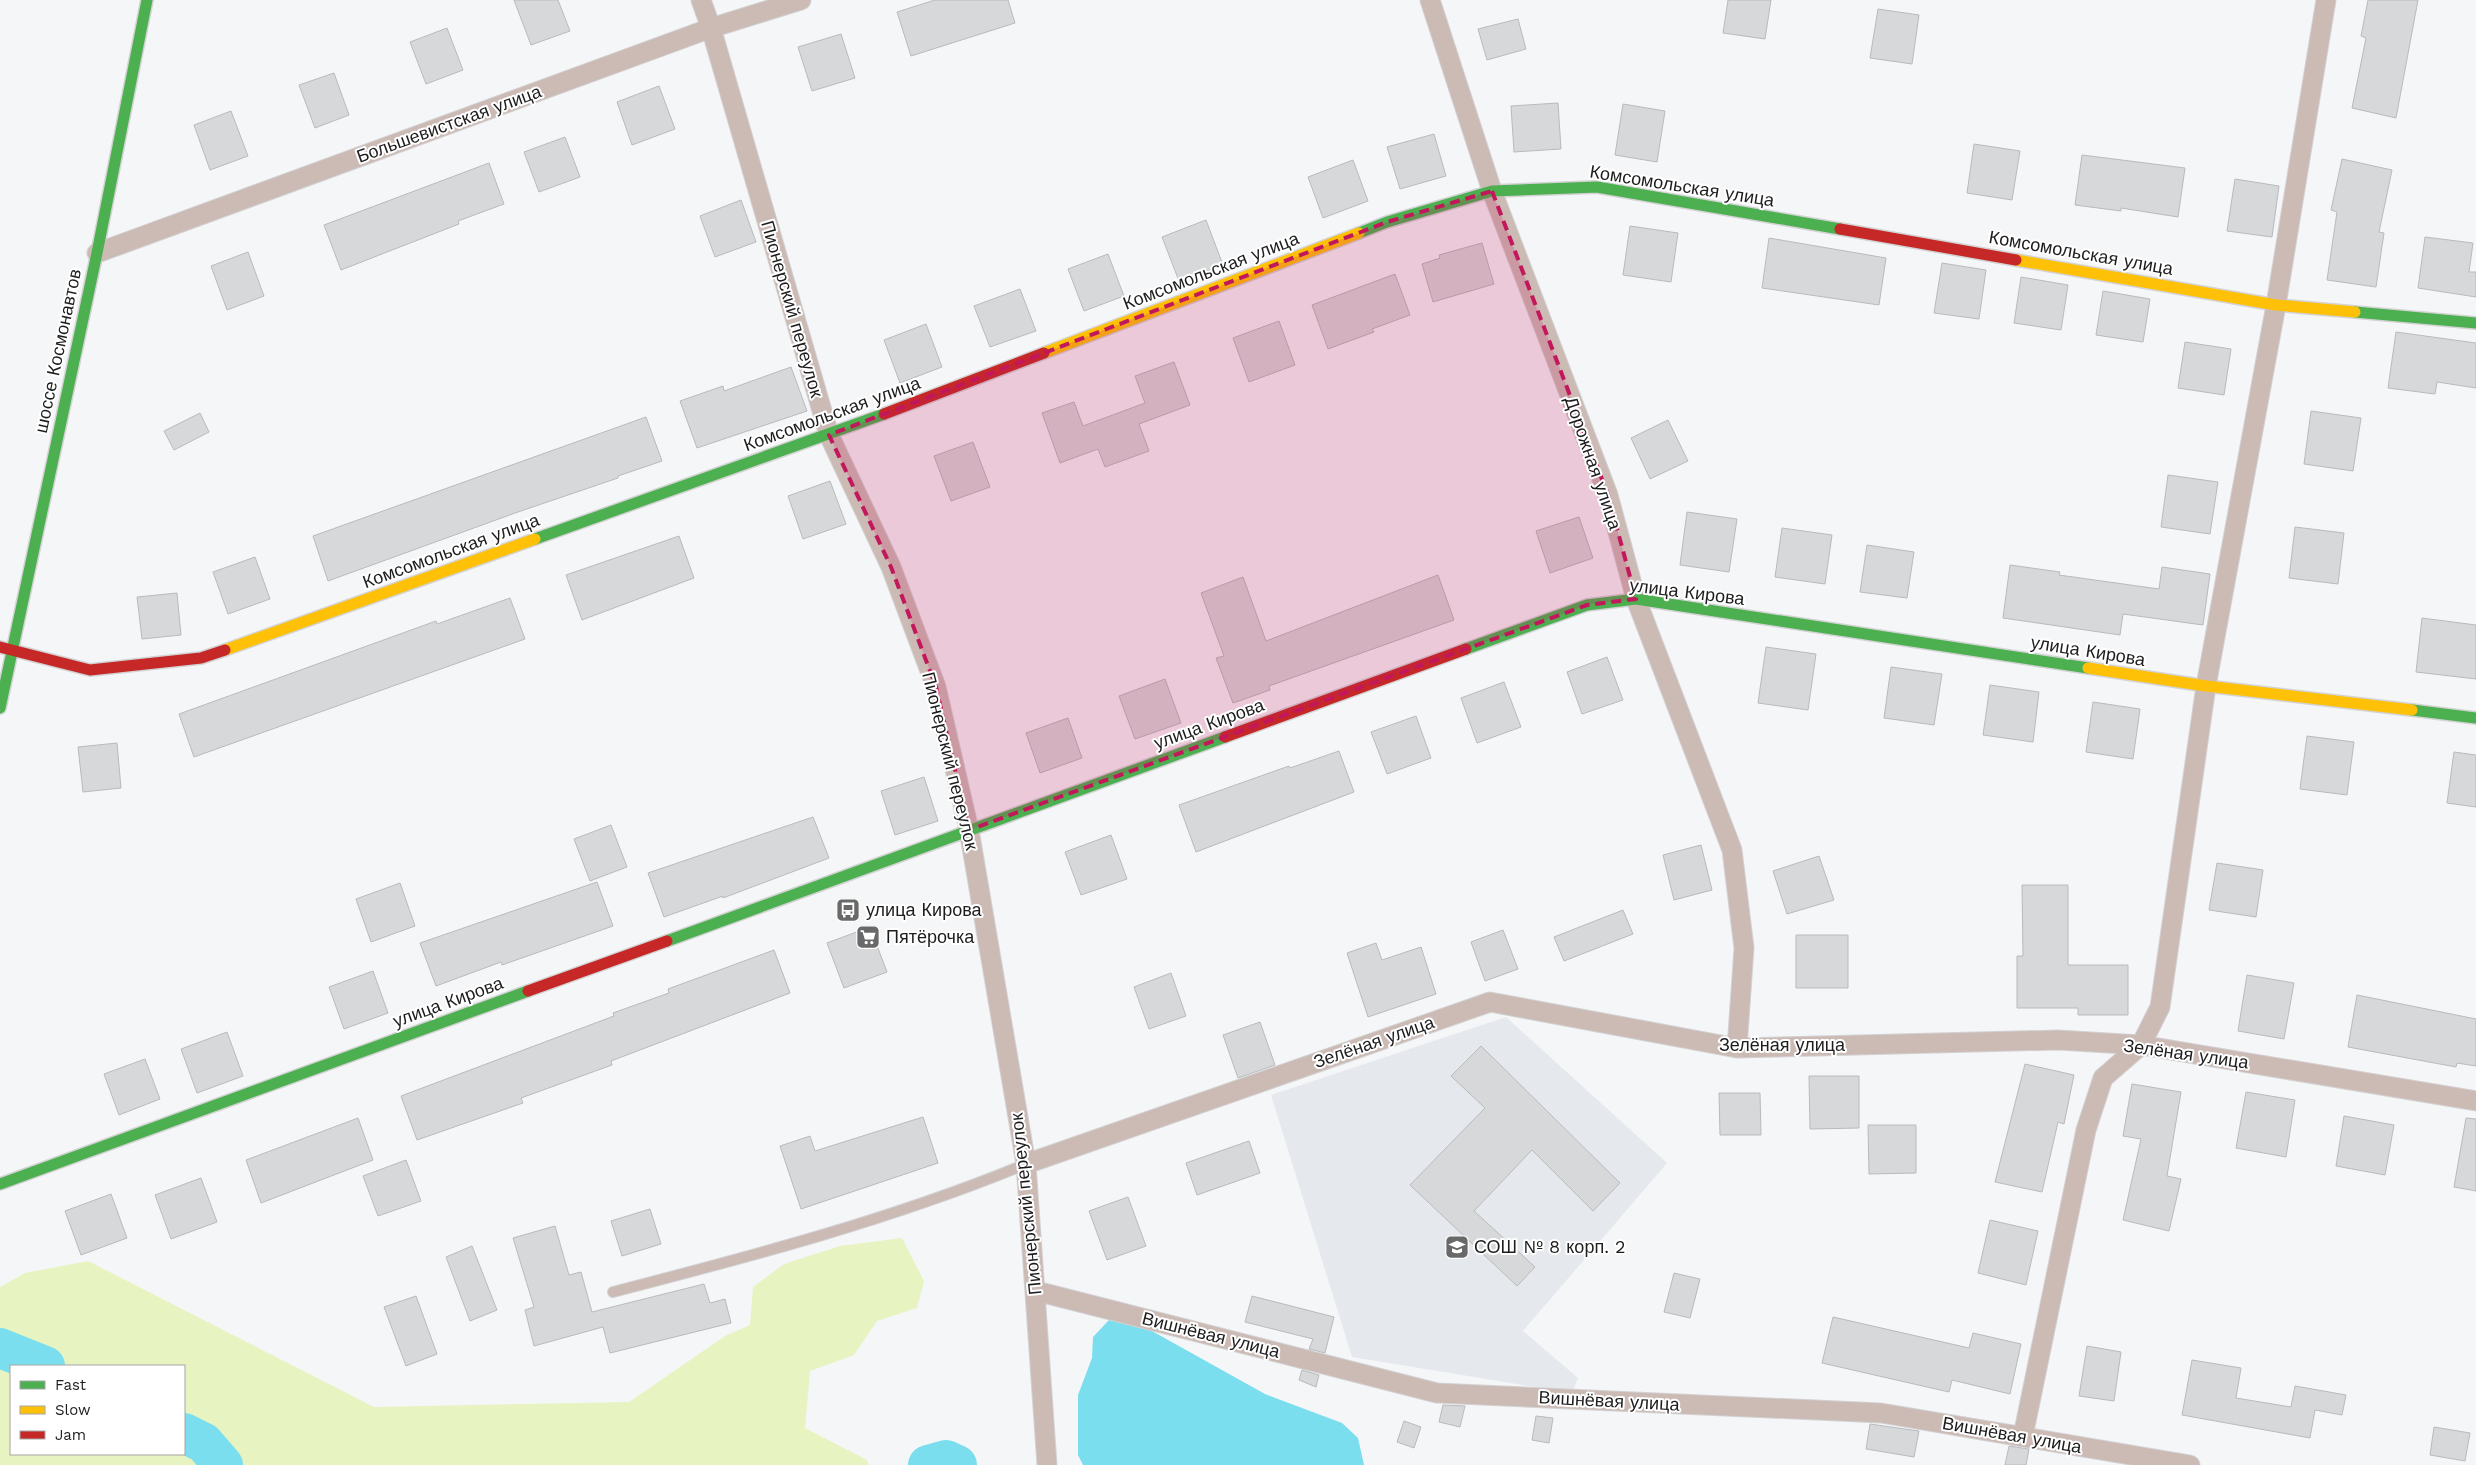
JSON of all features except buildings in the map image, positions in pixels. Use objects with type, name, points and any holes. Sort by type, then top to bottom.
[{"type":"street","name":"шоссе Космонавтов","points":[[0,708],[5,649],[97,253],[146,0]]},
{"type":"street","name":"Пионерский переулок","points":[[701,0],[712,28],[829,435],[891,567],[936,687],[969,830],[1026,1164],[1047,1465]]},
{"type":"street","name":"Большевистская улица","points":[[97,253],[712,28],[801,0]]},
{"type":"street","name":"Дорожная улица","points":[[1430,0],[1492,192],[1608,494],[1636,600],[1732,850],[1744,948],[1737,1048]]},
{"type":"street","points":[[2023,1436],[2086,1130],[2103,1078],[2141,1045],[2160,1007],[2206,686],[2276,305],[2326,0]]},
{"type":"street","name":"Комсомольская улица","points":[[5,649],[90,670],[201,658],[829,435],[1387,222],[1492,192],[1597,187],[2276,305],[2476,324]]},
{"type":"street","name":"улица Кирова","points":[[0,1184],[1586,605],[1636,600],[2206,686],[2476,718]]},
{"type":"street","name":"Зелёная улица","points":[[1026,1164],[1490,1002],[1737,1048],[2058,1040],[2141,1045],[2476,1101]]},
{"type":"street","name":"Вишнёвая улица","points":[[1036,1291],[1437,1393],[1881,1413],[2190,1465]]},
{"type":"lane","points":[[613,1292],[757,1255],[976,1185],[1026,1164]]},
{"type":"highlighted area","points":[[1492,191],[1608,495],[1636,599],[1587,605],[969,830],[936,687],[891,567],[829,435],[1387,222]]},
{"type":"shaded area","name":"СОШ № 8 корп. 2","points":[[1506,1017],[1667,1163],[1523,1331],[1578,1378],[1572,1393],[1352,1357],[1271,1095]]},
{"type":"green space","points":[[902,1238],[924,1281],[917,1308],[877,1321],[854,1355],[810,1371],[805,1428],[867,1460],[869,1465],[0,1465],[0,1287],[25,1273],[88,1261],[374,1407],[629,1402],[725,1336],[750,1325],[753,1287],[784,1264],[840,1246]]},
{"type":"water","points":[[1125,1316],[1265,1394],[1342,1423],[1358,1438],[1364,1465],[1083,1465],[1078,1455],[1078,1395],[1092,1358],[1093,1337],[1109,1320]]},
{"type":"waterway","points":[[0,1348],[42,1365]]},
{"type":"waterway","points":[[185,1434],[204,1443],[223,1465]]},
{"type":"waterway","points":[[928,1465],[946,1460],[957,1465]]},
{"type":"traffic: fast","points":[[0,708],[97,253],[147,0]]},
{"type":"traffic: fast","points":[[1359,233],[1387,222],[1492,191],[1597,187],[1840,229]]},
{"type":"traffic: fast","points":[[2355,312],[2476,323]]},
{"type":"traffic: fast","points":[[535,539],[884,414]]},
{"type":"traffic: fast","points":[[1466,649],[1587,605],[1636,599],[2088,668]]},
{"type":"traffic: fast","points":[[2412,710],[2476,718]]},
{"type":"traffic: fast","points":[[667,941],[1225,737]]},
{"type":"traffic: fast","points":[[0,1184],[528,991]]},
{"type":"traffic: slow","points":[[1044,353],[1359,233]]},
{"type":"traffic: slow","points":[[2016,260],[2276,305],[2355,312]]},
{"type":"traffic: slow","points":[[225,650],[535,539]]},
{"type":"traffic: slow","points":[[2088,668],[2206,686],[2412,710]]},
{"type":"traffic: jam","points":[[1840,229],[2016,260]]},
{"type":"traffic: jam","points":[[884,414],[1044,353]]},
{"type":"traffic: jam","points":[[0,647],[90,670],[201,658],[225,650]]},
{"type":"traffic: jam","points":[[1225,737],[1466,649]]},
{"type":"traffic: jam","points":[[528,991],[667,941]]},
{"type":"place","name":"улица Кирова","points":[[848,910]]},
{"type":"place","name":"Пятёрочка","points":[[868,937]]},
{"type":"place","name":"СОШ № 8 корп. 2","points":[[1457,1247]]}]
